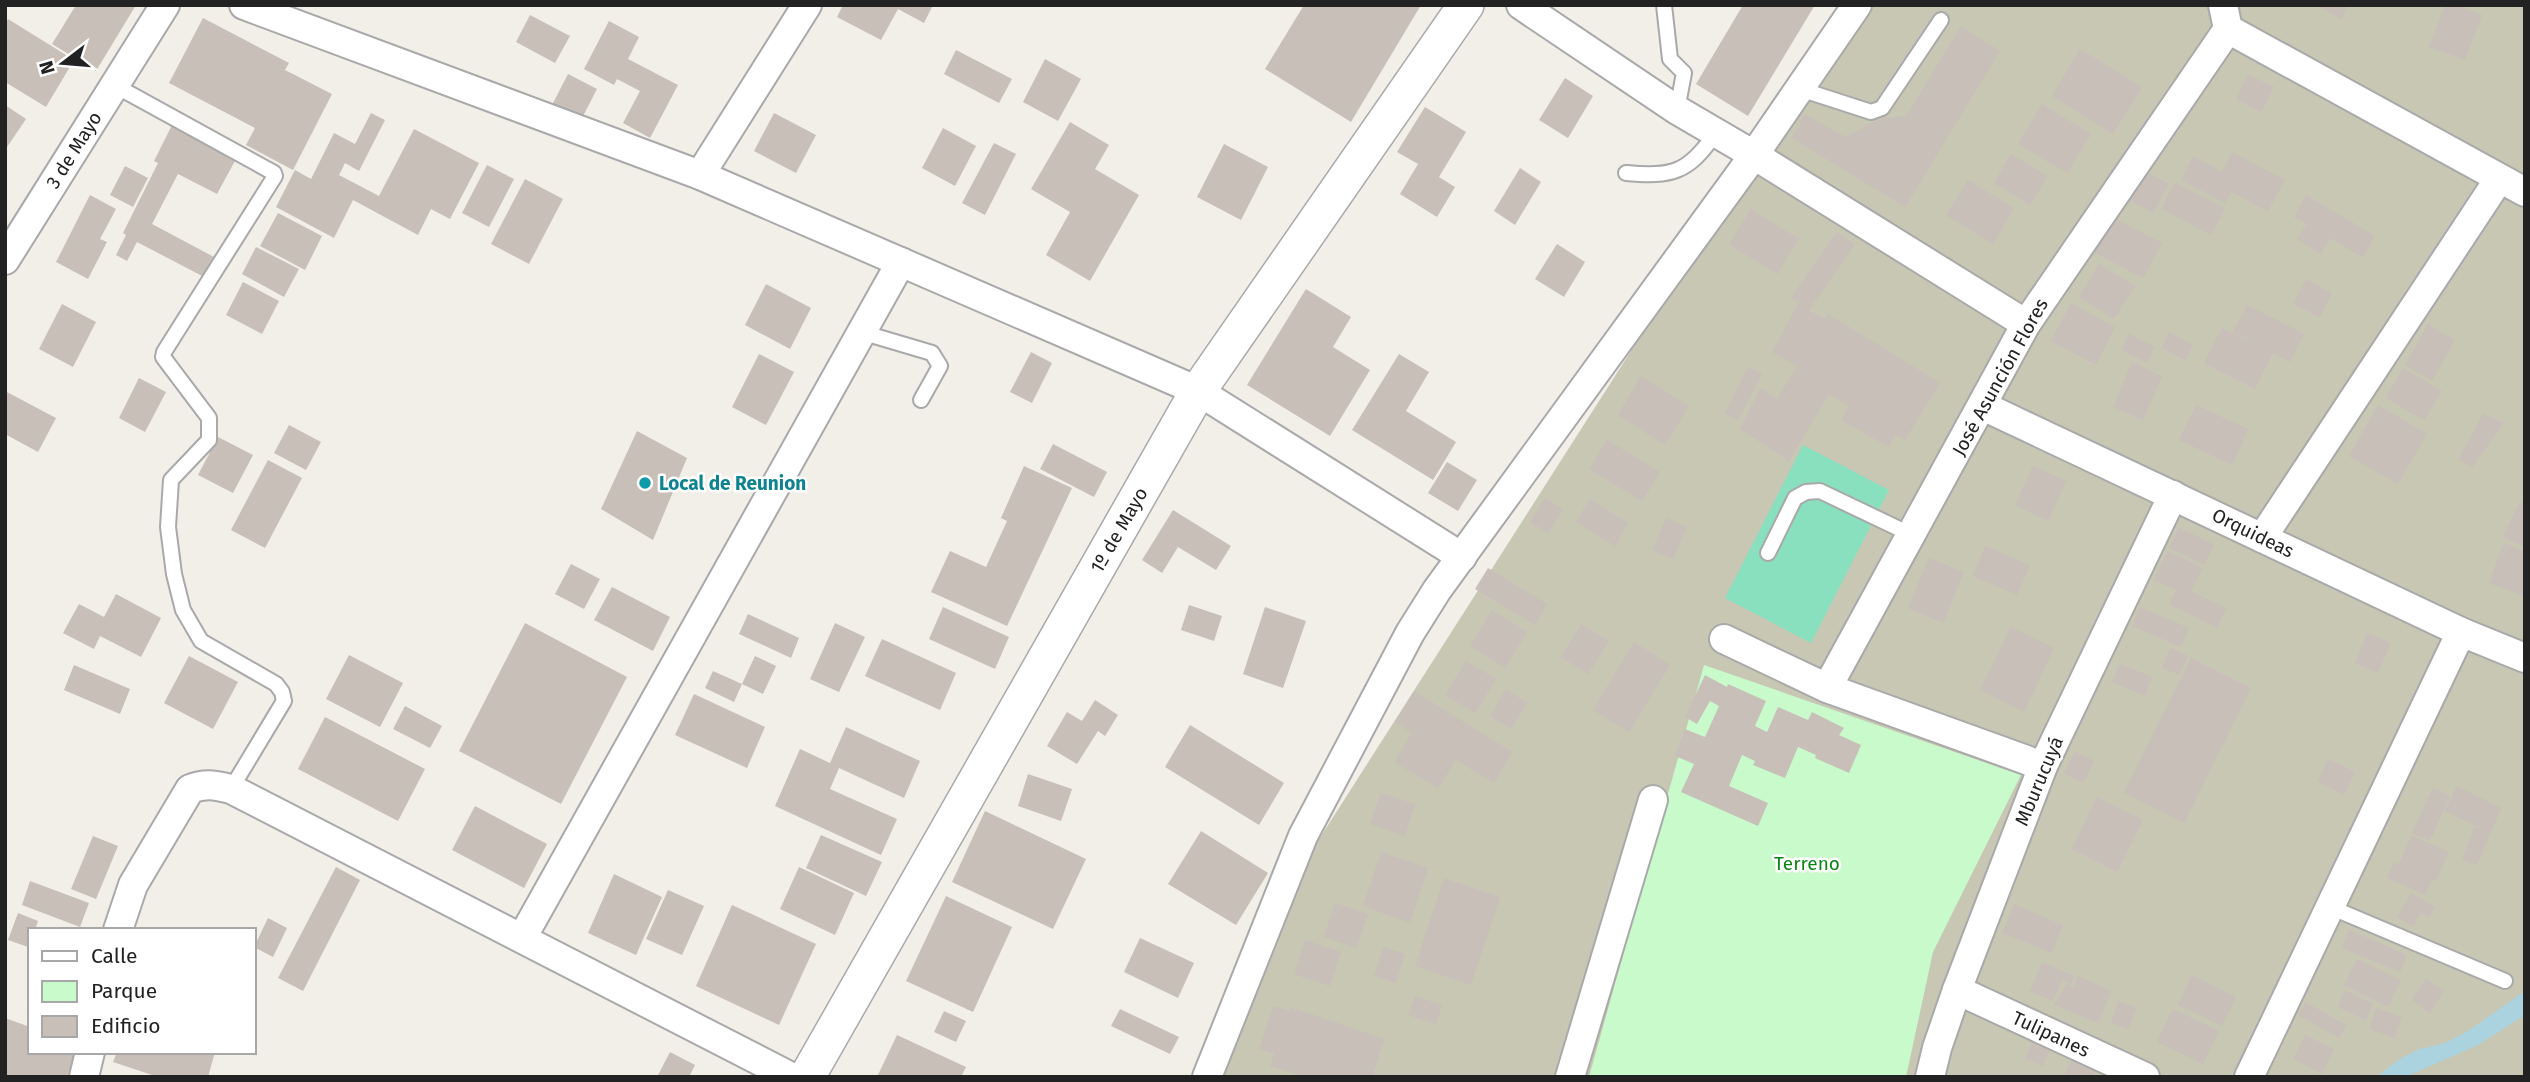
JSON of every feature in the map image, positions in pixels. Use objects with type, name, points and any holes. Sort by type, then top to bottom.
[{"type":"street","name":"3 de Mayo","points":[[5,260],[165,5]]},
{"type":"street","points":[[244,5],[700,175],[1198,391],[1462,557]]},
{"type":"street","points":[[700,175],[807,5]]},
{"type":"street","name":"1º de Mayo","points":[[807,1077],[1198,391],[1466,5]]},
{"type":"street","points":[[1521,5],[1677,110],[1755,155],[2026,324]]},
{"type":"street","points":[[1207,1077],[1303,836],[1410,633],[1437,590],[1755,155],[1857,5]]},
{"type":"street","points":[[2225,17],[2525,192]]},
{"type":"street","name":"José Asunción Flores","points":[[1827,688],[2026,324],[2225,17]]},
{"type":"street","points":[[2262,538],[2499,179]]},
{"type":"street","points":[[522,938],[901,262]]},
{"type":"street","name":"Orquideas","points":[[1983,407],[2461,632],[2525,658]]},
{"type":"street","name":"Mburucuyá","points":[[1930,1077],[1957,990],[2043,766],[2173,495]]},
{"type":"street","points":[[2249,1077],[2461,632]]},
{"type":"street","points":[[1724,639],[1827,688],[2043,766]]},
{"type":"street","points":[[119,928],[133,885],[190,789],[201,785],[231,789],[791,1077]]},
{"type":"street","points":[[1570,1077],[1653,800]]},
{"type":"street","name":"Tulipanes","points":[[1957,990],[2146,1077]]},
{"type":"street","points":[[84,1077],[90,1054]]},
{"type":"lane","points":[[1664,5],[1669,54],[1674,64],[1684,73],[1677,110]]},
{"type":"lane","points":[[1800,89],[1871,112],[1877,111],[1882,108],[1941,20]]},
{"type":"lane","points":[[114,85],[274,173],[275,176],[166,346],[163,357],[209,418],[210,429],[209,440],[171,480],[168,527],[174,574],[183,610],[201,641],[276,684],[284,701],[231,789]]},
{"type":"lane","points":[[1626,173],[1647,175],[1677,172],[1700,155],[1715,134]]},
{"type":"lane","points":[[861,332],[932,353],[940,366],[922,400]]},
{"type":"lane","points":[[1768,553],[1795,498],[1807,492],[1820,491],[1912,535]]},
{"type":"lane","points":[[2330,907],[2505,981]]},
{"type":"shaded area","points":[[1863,5],[2525,5],[2525,1077],[1218,1077],[1284,894],[1753,160]]},
{"type":"green space","points":[[1803,445],[1889,490],[1811,643],[1725,598]]},
{"type":"green space","name":"Terreno","points":[[1704,665],[2021,775],[1933,952],[1906,1077],[1589,1077]]},
{"type":"water","points":[[2525,991],[2525,1015],[2478,1045],[2405,1077],[2376,1077],[2417,1050],[2445,1043],[2468,1031]]},
{"type":"building","points":[[76,5],[136,5],[96,71],[52,44]]},
{"type":"building","points":[[843,5],[933,5],[924,23],[898,9],[881,40],[837,17]]},
{"type":"building","points":[[1304,5],[1421,5],[1351,122],[1265,69]]},
{"type":"building","points":[[1743,5],[1815,5],[1748,116],[1696,84]]},
{"type":"building","points":[[2317,5],[2349,5],[2341,19]]},
{"type":"building","points":[[2445,5],[2456,5],[2482,15],[2465,60],[2429,47]]},
{"type":"building","points":[[530,15],[570,36],[555,63],[516,42]]},
{"type":"building","points":[[203,18],[289,63],[285,70],[332,94],[293,170],[246,145],[255,128],[169,83]]},
{"type":"building","points":[[8,19],[74,60],[46,107],[5,82],[5,25]]},
{"type":"building","points":[[609,21],[639,37],[628,59],[678,85],[650,138],[623,123],[640,91],[617,79],[614,85],[584,69]]},
{"type":"building","points":[[1961,27],[2000,51],[1905,207],[1792,138],[1805,114],[1845,137],[1882,118],[1906,116]]},
{"type":"building","points":[[2080,49],[2142,87],[2113,134],[2052,96]]},
{"type":"building","points":[[956,50],[1012,79],[999,103],[944,74]]},
{"type":"building","points":[[1045,59],[1081,79],[1058,121],[1023,102]]},
{"type":"building","points":[[568,74],[597,89],[580,122],[551,107]]},
{"type":"building","points":[[2248,74],[2274,87],[2261,112],[2236,99]]},
{"type":"building","points":[[1565,78],[1593,96],[1568,138],[1539,120]]},
{"type":"building","points":[[2042,104],[2091,134],[2067,173],[2018,144]]},
{"type":"building","points":[[5,105],[26,119],[5,150]]},
{"type":"building","points":[[1425,107],[1466,132],[1439,177],[1455,187],[1437,217],[1400,194],[1418,164],[1397,152]]},
{"type":"building","points":[[371,113],[385,120],[359,171],[345,163],[339,175],[379,196],[414,129],[479,163],[450,219],[431,209],[418,235],[353,200],[334,238],[276,207],[295,170],[311,179],[334,133],[355,144]]},
{"type":"building","points":[[774,113],[816,135],[796,173],[754,151]]},
{"type":"building","points":[[1070,122],[1109,145],[1095,169],[1139,195],[1090,281],[1046,255],[1070,212],[1031,189]]},
{"type":"building","points":[[172,125],[236,159],[217,194],[178,174],[152,224],[216,258],[206,278],[137,242],[127,261],[116,255],[126,235],[123,233],[158,163],[154,161]]},
{"type":"building","points":[[943,128],[976,146],[955,186],[922,168]]},
{"type":"building","points":[[994,143],[1016,154],[985,215],[962,203]]},
{"type":"building","points":[[1224,144],[1268,167],[1241,220],[1197,197]]},
{"type":"building","points":[[2232,152],[2285,180],[2268,211],[2231,192],[2225,203],[2181,180],[2193,156],[2222,172]]},
{"type":"building","points":[[2011,154],[2048,176],[2030,205],[1994,183]]},
{"type":"building","points":[[487,165],[514,179],[489,227],[462,213]]},
{"type":"building","points":[[125,166],[148,178],[133,207],[110,195]]},
{"type":"building","points":[[1520,168],[1541,182],[1515,225],[1494,211]]},
{"type":"building","points":[[2143,170],[2169,184],[2153,213],[2127,199]]},
{"type":"building","points":[[525,179],[563,199],[529,264],[491,244]]},
{"type":"building","points":[[1968,180],[2014,208],[1993,244],[1946,215]]},
{"type":"building","points":[[2175,182],[2225,208],[2211,235],[2161,209]]},
{"type":"building","points":[[90,195],[116,209],[100,239],[107,242],[88,279],[56,262]]},
{"type":"building","points":[[2306,195],[2375,236],[2363,257],[2330,238],[2321,254],[2297,239],[2307,224],[2294,217]]},
{"type":"building","points":[[1751,209],[1799,239],[1777,274],[1729,244]]},
{"type":"building","points":[[278,213],[322,236],[305,270],[260,246]]},
{"type":"building","points":[[2104,213],[2162,243],[2143,278],[2086,248]]},
{"type":"building","points":[[1837,232],[1855,245],[1809,310],[1791,298]]},
{"type":"building","points":[[1557,244],[1585,262],[1564,297],[1535,279]]},
{"type":"building","points":[[256,247],[299,269],[284,297],[242,274]]},
{"type":"building","points":[[2099,264],[2135,286],[2114,319],[2079,297]]},
{"type":"building","points":[[2306,279],[2332,293],[2320,317],[2293,304]]},
{"type":"building","points":[[243,282],[279,301],[262,334],[226,315]]},
{"type":"building","points":[[766,284],[811,308],[790,349],[745,325]]},
{"type":"building","points":[[1306,289],[1351,317],[1333,347],[1370,370],[1330,436],[1247,385]]},
{"type":"building","points":[[2071,303],[2115,327],[2096,365],[2051,341]]},
{"type":"building","points":[[62,304],[96,322],[73,367],[39,349]]},
{"type":"building","points":[[1798,304],[1825,319],[1828,314],[1940,383],[1905,440],[1896,435],[1889,447],[1841,420],[1849,406],[1829,394],[1789,461],[1740,429],[1760,388],[1777,399],[1797,366],[1772,352]]},
{"type":"building","points":[[2247,305],[2304,334],[2290,362],[2273,353],[2255,389],[2204,363],[2222,328],[2262,348],[2233,332]]},
{"type":"building","points":[[2428,324],[2455,340],[2432,381],[2405,365]]},
{"type":"building","points":[[2169,332],[2193,345],[2185,360],[2162,348]]},
{"type":"building","points":[[2129,334],[2155,347],[2147,363],[2121,350]]},
{"type":"building","points":[[1031,352],[1052,363],[1032,403],[1010,392]]},
{"type":"building","points":[[759,354],[794,372],[766,425],[732,407]]},
{"type":"building","points":[[1399,354],[1429,372],[1406,411],[1456,442],[1433,480],[1352,430]]},
{"type":"building","points":[[2132,362],[2162,376],[2143,420],[2113,407]]},
{"type":"building","points":[[1748,367],[1762,374],[1738,420],[1725,413]]},
{"type":"building","points":[[2403,368],[2442,391],[2424,420],[2386,398]]},
{"type":"building","points":[[1641,376],[1689,406],[1665,445],[1618,415]]},
{"type":"building","points":[[139,378],[166,392],[145,432],[119,418]]},
{"type":"building","points":[[5,391],[56,418],[38,452],[5,434]]},
{"type":"building","points":[[2196,405],[2248,429],[2232,465],[2179,440]]},
{"type":"building","points":[[2378,405],[2427,434],[2398,484],[2349,456]]},
{"type":"building","points":[[2483,414],[2504,423],[2472,467],[2459,459]]},
{"type":"building","points":[[289,425],[321,442],[306,470],[274,453]]},
{"type":"building","name":"Local de Reunion","points":[[637,431],[687,458],[653,540],[601,509]]},
{"type":"building","points":[[218,437],[253,455],[233,493],[198,475]]},
{"type":"building","points":[[1607,440],[1660,472],[1642,501],[1589,469]]},
{"type":"building","points":[[1053,444],[1107,472],[1094,497],[1040,469]]},
{"type":"building","points":[[268,460],[302,478],[265,548],[231,530]]},
{"type":"building","points":[[1447,462],[1477,480],[1458,511],[1428,493]]},
{"type":"building","points":[[1024,466],[1072,488],[1007,626],[931,592],[950,551],[986,567],[1007,521],[1001,518]]},
{"type":"building","points":[[2033,466],[2066,481],[2048,521],[2015,505]]},
{"type":"building","points":[[1545,498],[1563,509],[1548,533],[1530,522]]},
{"type":"building","points":[[1590,499],[1628,523],[1615,546],[1576,522]]},
{"type":"building","points":[[2520,502],[2525,504],[2525,547],[2503,537]]},
{"type":"building","points":[[1173,510],[1231,546],[1216,570],[1178,547],[1162,573],[1142,560]]},
{"type":"building","points":[[1666,518],[1687,527],[1673,559],[1652,550]]},
{"type":"building","points":[[2179,527],[2214,545],[2204,565],[2169,548]]},
{"type":"building","points":[[2504,543],[2525,551],[2525,596],[2489,583]]},
{"type":"building","points":[[1985,546],[2030,565],[2017,595],[1973,576]]},
{"type":"building","points":[[2168,551],[2203,568],[2191,591],[2226,608],[2217,628],[2169,604],[2176,590],[2154,580]]},
{"type":"building","points":[[1929,558],[1964,572],[1943,623],[1908,608]]},
{"type":"building","points":[[571,564],[600,579],[584,609],[555,594]]},
{"type":"building","points":[[1488,568],[1547,604],[1535,625],[1475,589]]},
{"type":"building","points":[[612,587],[670,617],[653,651],[594,620]]},
{"type":"building","points":[[116,594],[161,618],[141,657],[100,636],[94,649],[63,633],[79,604],[104,617]]},
{"type":"building","points":[[1189,605],[1222,616],[1214,641],[1181,630]]},
{"type":"building","points":[[943,607],[1009,637],[995,669],[929,639]]},
{"type":"building","points":[[1265,607],[1306,621],[1283,688],[1243,674]]},
{"type":"building","points":[[2140,607],[2189,628],[2181,647],[2132,626]]},
{"type":"building","points":[[1492,610],[1527,632],[1505,668],[1470,646]]},
{"type":"building","points":[[748,614],[799,638],[791,658],[739,634]]},
{"type":"building","points":[[525,623],[627,677],[561,804],[459,751]]},
{"type":"building","points":[[835,623],[865,637],[839,692],[810,679]]},
{"type":"building","points":[[1581,624],[1609,641],[1588,674],[1561,657]]},
{"type":"building","points":[[2011,627],[2054,648],[2024,712],[1980,690]]},
{"type":"building","points":[[2367,633],[2391,643],[2378,673],[2355,663]]},
{"type":"building","points":[[882,639],[956,673],[940,710],[865,676]]},
{"type":"building","points":[[1634,642],[1670,665],[1629,732],[1593,710]]},
{"type":"building","points":[[2170,648],[2188,656],[2180,675],[2162,668]]},
{"type":"building","points":[[349,655],[403,683],[380,727],[326,699]]},
{"type":"building","points":[[189,656],[238,682],[213,729],[164,703]]},
{"type":"building","points":[[755,656],[776,666],[763,694],[742,684]]},
{"type":"building","points":[[2191,658],[2251,688],[2184,823],[2124,793]]},
{"type":"building","points":[[1466,661],[1496,679],[1475,713],[1445,695]]},
{"type":"building","points":[[2120,664],[2152,677],[2145,696],[2112,682]]},
{"type":"building","points":[[74,665],[130,689],[120,714],[64,690]]},
{"type":"building","points":[[713,671],[742,684],[734,702],[705,688]]},
{"type":"building","points":[[1705,675],[1727,687],[1728,684],[1766,701],[1755,726],[1767,732],[1778,707],[1808,720],[1812,712],[1844,728],[1839,735],[1861,745],[1849,773],[1798,747],[1785,778],[1753,765],[1755,761],[1742,755],[1729,786],[1768,803],[1758,826],[1681,792],[1694,764],[1675,756],[1685,729],[1705,737],[1719,706],[1710,701],[1697,724],[1685,717]]},
{"type":"building","points":[[1506,689],[1527,703],[1511,729],[1490,716]]},
{"type":"building","points":[[1414,691],[1512,752],[1494,783],[1456,760],[1438,788],[1394,762],[1412,733],[1395,722]]},
{"type":"building","points":[[694,694],[765,727],[747,768],[675,735]]},
{"type":"building","points":[[1095,700],[1118,715],[1105,736],[1098,731],[1077,764],[1047,746],[1067,712],[1082,721]]},
{"type":"building","points":[[405,706],[442,726],[430,748],[393,729]]},
{"type":"building","points":[[325,717],[425,769],[398,821],[298,769]]},
{"type":"building","points":[[1190,725],[1284,783],[1259,825],[1165,767]]},
{"type":"building","points":[[846,727],[920,761],[904,798],[839,768],[830,789],[897,819],[881,855],[775,806],[800,749],[830,763]]},
{"type":"building","points":[[2075,751],[2094,761],[2083,783],[2064,773]]},
{"type":"building","points":[[2328,759],[2355,772],[2344,795],[2318,782]]},
{"type":"building","points":[[1028,774],[1072,789],[1061,821],[1018,806]]},
{"type":"building","points":[[2457,786],[2501,808],[2477,865],[2462,860],[2474,827],[2484,830],[2445,811]]},
{"type":"building","points":[[2433,788],[2450,796],[2430,841],[2412,833]]},
{"type":"building","points":[[1381,793],[1415,804],[1405,836],[1370,824]]},
{"type":"building","points":[[2097,797],[2143,820],[2117,872],[2072,849]]},
{"type":"building","points":[[475,806],[547,844],[524,888],[452,850]]},
{"type":"building","points":[[985,811],[1086,859],[1053,929],[952,882]]},
{"type":"building","points":[[1201,831],[1268,873],[1236,925],[1168,884]]},
{"type":"building","points":[[821,835],[882,862],[866,896],[806,868]]},
{"type":"building","points":[[2411,835],[2449,852],[2436,880],[2432,879],[2425,895],[2387,878],[2394,862],[2399,864]]},
{"type":"building","points":[[93,836],[118,846],[96,899],[71,889]]},
{"type":"building","points":[[1381,852],[1428,868],[1410,923],[1363,906]]},
{"type":"building","points":[[336,867],[360,880],[303,991],[278,978]]},
{"type":"building","points":[[799,867],[854,893],[835,935],[780,909]]},
{"type":"building","points":[[614,874],[662,897],[636,955],[588,933]]},
{"type":"building","points":[[1444,878],[1500,897],[1471,985],[1415,966]]},
{"type":"building","points":[[30,881],[89,903],[80,927],[22,905]]},
{"type":"building","points":[[668,890],[704,906],[682,955],[646,939]]},
{"type":"building","points":[[2411,893],[2435,907],[2429,917],[2421,913],[2413,927],[2397,917]]},
{"type":"building","points":[[946,896],[1012,927],[973,1012],[906,981]]},
{"type":"building","points":[[1335,903],[1368,914],[1356,948],[1324,937]]},
{"type":"building","points":[[2014,904],[2063,925],[2052,953],[2002,933]]},
{"type":"building","points":[[732,905],[816,944],[779,1025],[696,986]]},
{"type":"building","points":[[18,913],[38,921],[36,928],[28,928],[28,947],[8,940]]},
{"type":"building","points":[[268,918],[287,928],[273,957],[256,948]]},
{"type":"building","points":[[2349,930],[2407,955],[2400,972],[2342,948]]},
{"type":"building","points":[[1140,938],[1194,963],[1178,998],[1124,972]]},
{"type":"building","points":[[1305,940],[1341,952],[1330,986],[1294,974]]},
{"type":"building","points":[[1383,947],[1405,954],[1396,983],[1374,976]]},
{"type":"building","points":[[2357,959],[2401,980],[2388,1007],[2344,985]]},
{"type":"building","points":[[2042,962],[2074,976],[2071,984],[2062,980],[2053,1001],[2030,991]]},
{"type":"building","points":[[2192,975],[2236,997],[2222,1026],[2178,1005]]},
{"type":"building","points":[[2078,976],[2111,991],[2098,1023],[2054,1005],[2067,984],[2073,987]]},
{"type":"building","points":[[2426,979],[2444,991],[2430,1013],[2412,1000]]},
{"type":"building","points":[[2345,990],[2373,1004],[2366,1020],[2338,1007]]},
{"type":"building","points":[[1415,996],[1442,1005],[1436,1024],[1408,1015]]},
{"type":"building","points":[[2118,1001],[2136,1008],[2129,1029],[2111,1023]]},
{"type":"building","points":[[2305,1002],[2346,1025],[2339,1038],[2298,1015]]},
{"type":"building","points":[[1273,1006],[1289,1011],[1290,1007],[1384,1039],[1372,1077],[1303,1077],[1270,1066],[1274,1054],[1259,1049]]},
{"type":"building","points":[[2376,1008],[2402,1017],[2395,1038],[2369,1029]]},
{"type":"building","points":[[1120,1009],[1179,1037],[1170,1054],[1111,1026]]},
{"type":"building","points":[[2173,1009],[2219,1031],[2203,1064],[2157,1042]]},
{"type":"building","points":[[944,1011],[966,1021],[956,1042],[934,1032]]},
{"type":"building","points":[[5,1018],[28,1026],[28,1054],[75,1054],[67,1077],[5,1077]]},
{"type":"building","points":[[897,1035],[966,1067],[961,1077],[877,1077]]},
{"type":"building","points":[[2305,1035],[2334,1049],[2322,1074],[2293,1059]]},
{"type":"building","points":[[2034,1037],[2052,1044],[2043,1066],[2025,1059]]},
{"type":"building","points":[[670,1052],[695,1065],[689,1077],[657,1077]]},
{"type":"building","points":[[116,1054],[214,1054],[208,1077],[158,1077],[113,1062]]},
{"type":"building","points":[[2073,1055],[2097,1064],[2092,1077],[2064,1077]]},
{"type":"place","name":"Local de Reunion","points":[[645,483]]}]
